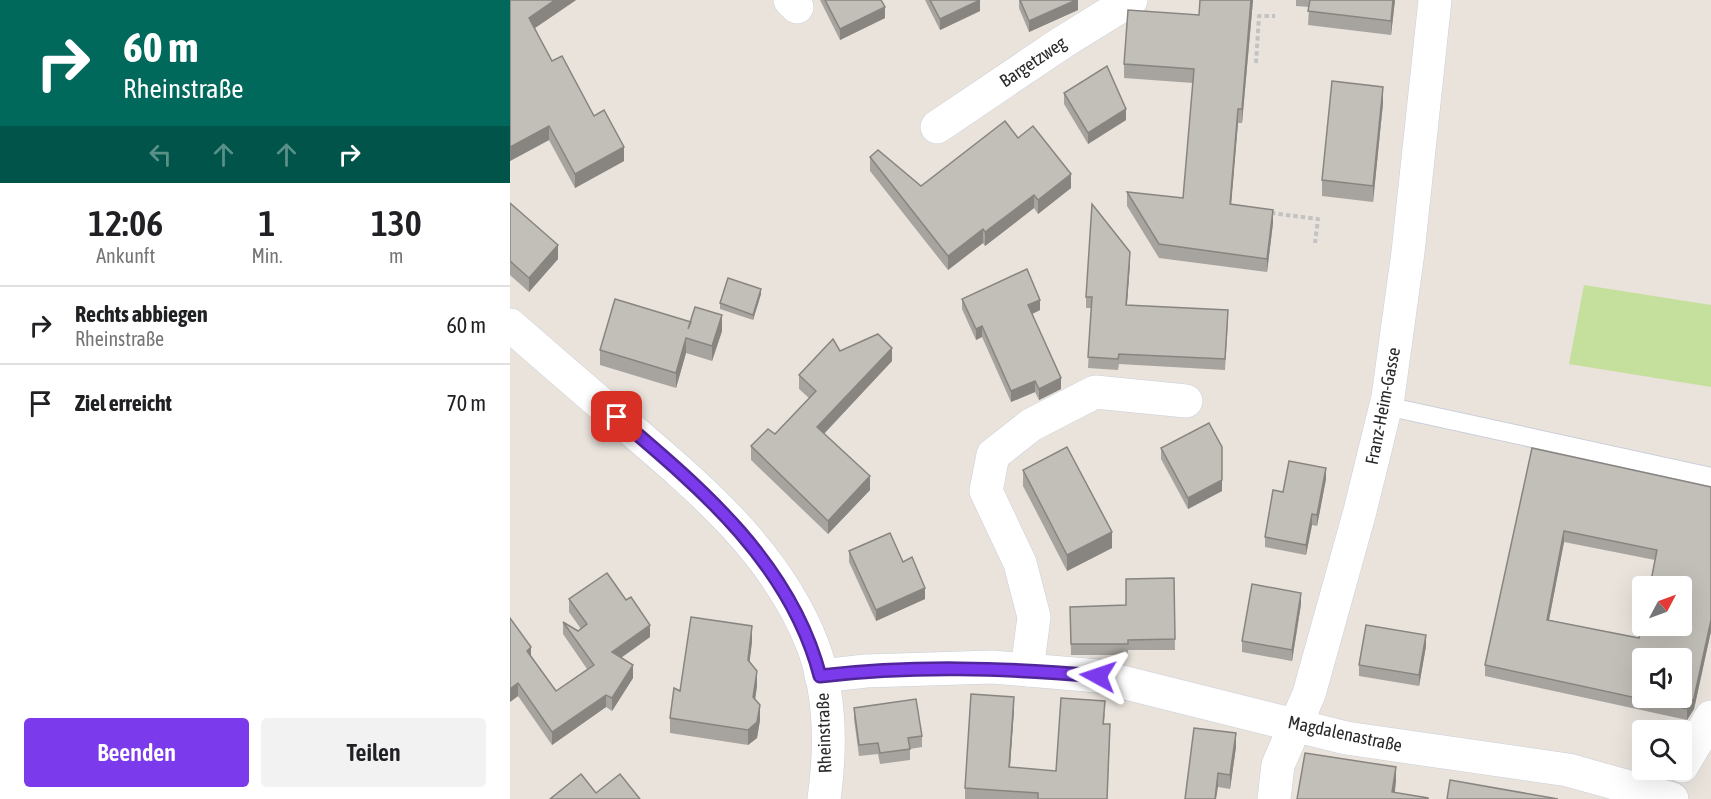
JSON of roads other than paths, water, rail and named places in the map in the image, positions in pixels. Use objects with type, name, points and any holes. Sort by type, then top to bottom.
[{"type":"street","name":"Bargetzweg","points":[[937,127],[1063,42],[1131,0]]},
{"type":"street","name":"Franz-Heim-Gasse","points":[[1274,799],[1278,765],[1309,694],[1386,406],[1408,252],[1435,0]]},
{"type":"street","name":"Rheinstraße","points":[[510,325],[708,495],[752,545],[792,602],[813,647],[826,701],[829,764],[824,799]]},
{"type":"street","points":[[1027,670],[1034,617],[1020,563],[986,491],[993,455],[1031,425],[1095,392],[1186,401]]},
{"type":"street","name":"Magdalenastraße","points":[[820,676],[877,670],[992,667],[1098,676],[1368,742],[1568,770],[1672,788]]},
{"type":"street","points":[[1692,749],[1711,717]]},
{"type":"lane","points":[[1386,406],[1711,477]]}]
